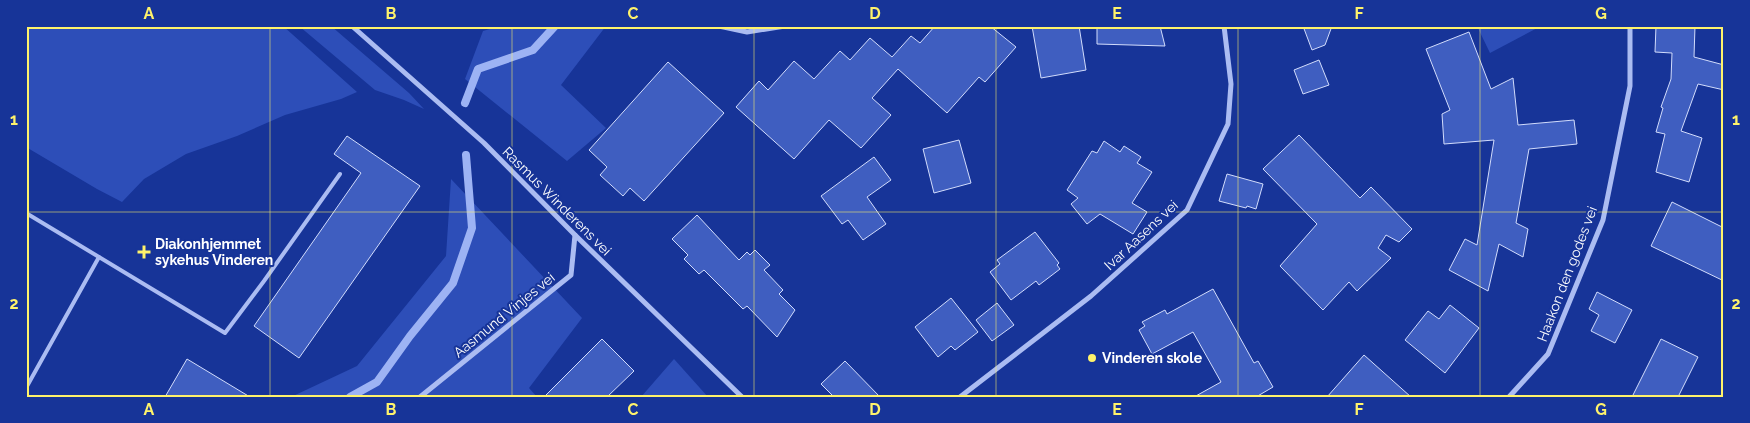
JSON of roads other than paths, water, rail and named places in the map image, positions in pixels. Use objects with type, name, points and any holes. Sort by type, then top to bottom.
[{"type":"street","name":"Rasmus Winderens vei","points":[[352,26],[496,156],[742,397]]},
{"type":"street","points":[[719,26],[747,32],[784,26]]},
{"type":"street","name":"Ivar Aasens vei","points":[[960,397],[1091,296],[1187,210],[1228,124],[1231,84],[1224,26]]},
{"type":"street","name":"Haakon den godes vei","points":[[1508,397],[1548,354],[1603,220],[1630,86],[1630,26]]},
{"type":"street","name":"Aasmund Vinjes vei","points":[[420,397],[571,275],[575,235]]},
{"type":"lane","points":[[26,213],[225,333],[340,174]]},
{"type":"lane","points":[[26,388],[99,257]]},
{"type":"waterway","points":[[465,103],[478,69],[533,50],[555,26]]},
{"type":"waterway","points":[[350,397],[377,382],[410,336],[453,283],[472,228],[466,155]]},
{"type":"place","name":"Diakonhjemmet sykehus Vinderen","points":[[144,252]]},
{"type":"place","name":"Vinderen skole","points":[[1092,358]]}]
